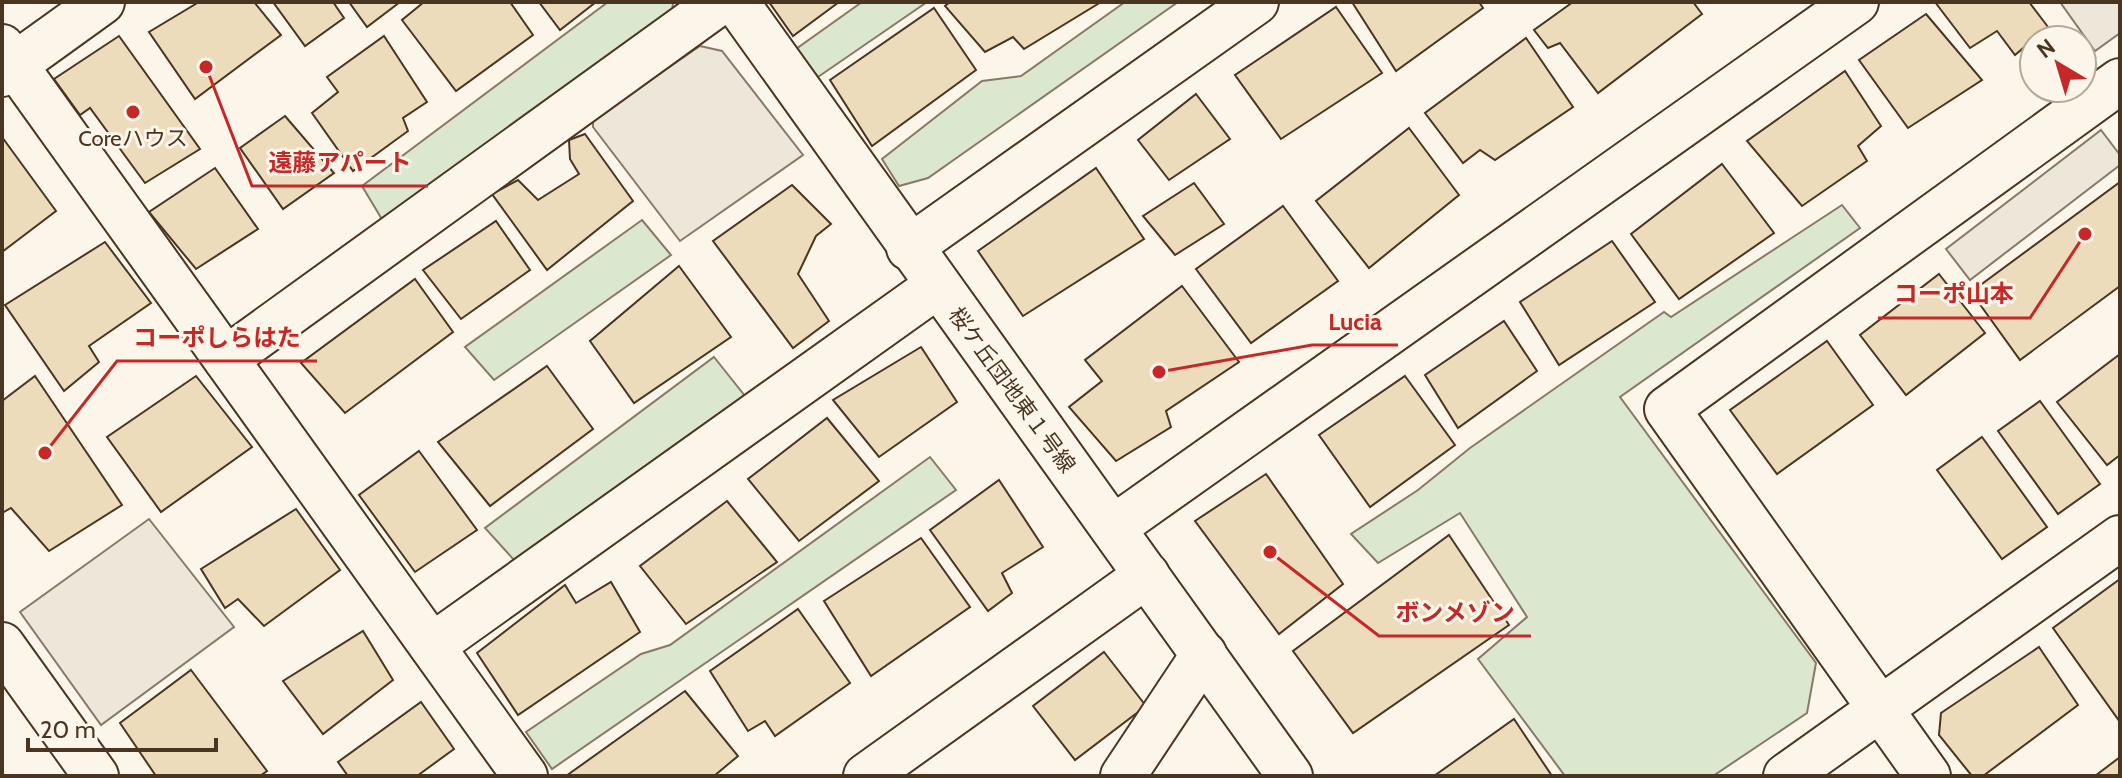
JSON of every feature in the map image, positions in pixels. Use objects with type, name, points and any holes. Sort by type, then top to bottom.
[{"type":"street","points":[[102,2],[6,62],[226,359],[525,776]]},
{"type":"street","points":[[226,359],[720,2]]},
{"type":"street","name":"桜ケ丘団地東１号線","points":[[736,2],[909,248],[1290,776]]},
{"type":"street","points":[[909,248],[1256,2]]},
{"type":"street","points":[[1113,528],[1856,2]]},
{"type":"street","points":[[1928,776],[1667,409],[2120,81]]},
{"type":"street","points":[[432,646],[937,286]]},
{"type":"street","points":[[1786,776],[2120,538]]},
{"type":"street","points":[[866,776],[1147,575]]},
{"type":"street","points":[[2,645],[96,776]]},
{"type":"street","points":[[1123,776],[1204,654]]},
{"type":"green space","points":[[608,2],[673,2],[672,14],[386,226],[362,186]]},
{"type":"green space","points":[[862,2],[927,2],[818,77],[796,49]]},
{"type":"green space","points":[[1125,2],[1178,2],[928,178],[899,186],[882,159],[982,81],[1021,76]]},
{"type":"green space","points":[[1842,205],[1860,228],[1620,397],[1816,663],[1807,713],[1713,776],[1565,776],[1478,659],[1527,617],[1460,513],[1378,563],[1351,534],[1418,490],[1470,448],[1664,312],[1671,317]]},
{"type":"green space","points":[[642,220],[671,255],[494,380],[465,347]]},
{"type":"green space","points":[[714,357],[745,396],[514,560],[485,528]]},
{"type":"green space","points":[[930,457],[956,490],[552,769],[526,732],[641,654],[670,645]]},
{"type":"shaded area","points":[[2060,2],[2120,2],[2120,33],[2098,49],[2098,24],[2076,24]]},
{"type":"shaded area","points":[[700,46],[722,51],[803,155],[680,241],[593,127],[593,119]]},
{"type":"shaded area","points":[[2101,130],[2120,155],[2120,165],[1970,280],[1946,249]]},
{"type":"shaded area","points":[[149,519],[234,627],[101,725],[20,612]]},
{"type":"building","points":[[199,2],[254,2],[281,35],[195,99],[149,32]]},
{"type":"building","points":[[273,2],[333,2],[344,18],[305,46]]},
{"type":"building","points":[[349,2],[400,2],[367,27]]},
{"type":"building","points":[[424,2],[510,2],[533,35],[456,91],[402,20]]},
{"type":"building","points":[[539,2],[596,2],[560,30]]},
{"type":"building","points":[[769,2],[839,2],[793,36]]},
{"type":"building","points":[[950,2],[1101,2],[1024,49],[1013,37],[985,52],[945,6]]},
{"type":"building","points":[[1352,2],[1479,2],[1483,8],[1396,71]]},
{"type":"building","points":[[1573,2],[1693,2],[1702,14],[1598,93],[1560,43],[1548,48],[1534,30]]},
{"type":"building","points":[[1935,2],[2029,2],[2046,24],[2018,24],[2018,52],[2015,55],[1997,31],[1970,48]]},
{"type":"building","points":[[1336,7],[1382,73],[1281,139],[1235,75]]},
{"type":"building","points":[[934,8],[976,70],[872,146],[830,80]]},
{"type":"building","points":[[1926,14],[1982,80],[1908,128],[1859,60]]},
{"type":"building","name":"Coreハウス","points":[[119,36],[200,149],[145,183],[90,108],[80,115],[54,79]]},
{"type":"building","points":[[384,36],[427,102],[403,118],[408,131],[353,171],[312,113],[338,92],[327,77]]},
{"type":"building","points":[[1526,38],[1573,107],[1495,160],[1480,150],[1463,163],[1425,113]]},
{"type":"building","points":[[1845,71],[1881,126],[1858,146],[1867,161],[1802,206],[1747,141]]},
{"type":"building","points":[[1196,94],[1230,139],[1169,180],[1138,140]]},
{"type":"building","points":[[285,116],[334,173],[283,209],[240,148]]},
{"type":"building","points":[[1409,128],[1459,195],[1369,268],[1316,201]]},
{"type":"building","points":[[585,134],[633,201],[547,270],[492,194],[518,180],[538,200],[579,174],[570,159],[569,140]]},
{"type":"building","points":[[2,137],[56,211],[2,252]]},
{"type":"building","points":[[1722,164],[1774,233],[1679,299],[1631,234]]},
{"type":"building","points":[[215,168],[258,229],[196,269],[149,212]]},
{"type":"building","points":[[1096,168],[1144,239],[1023,316],[978,251]]},
{"type":"building","points":[[2120,182],[2120,286],[2020,360],[1971,292]]},
{"type":"building","points":[[1194,183],[1224,224],[1175,255],[1143,216]]},
{"type":"building","points":[[792,185],[831,224],[816,236],[798,274],[829,321],[793,348],[713,241]]},
{"type":"building","points":[[1283,206],[1338,281],[1251,343],[1196,269]]},
{"type":"building","points":[[496,221],[530,270],[461,319],[423,270]]},
{"type":"building","points":[[1612,241],[1655,302],[1559,365],[1520,302]]},
{"type":"building","points":[[105,242],[151,303],[89,346],[99,362],[64,391],[5,305]]},
{"type":"building","points":[[679,266],[731,337],[634,403],[590,341]]},
{"type":"building","points":[[1939,274],[1985,333],[1906,395],[1860,335]]},
{"type":"building","points":[[415,279],[453,332],[345,413],[301,363]]},
{"type":"building","points":[[1182,286],[1239,362],[1166,411],[1171,427],[1116,461],[1069,407],[1102,381],[1085,360]]},
{"type":"building","points":[[1504,321],[1537,371],[1458,428],[1425,375]]},
{"type":"building","points":[[1827,341],[1873,405],[1777,474],[1730,410]]},
{"type":"building","points":[[921,347],[957,402],[879,457],[833,400]]},
{"type":"building","points":[[2120,354],[2120,455],[2107,465],[2057,402]]},
{"type":"building","points":[[547,366],[593,429],[490,506],[438,442]]},
{"type":"building","points":[[35,376],[122,505],[49,551],[11,508],[2,513],[2,401]]},
{"type":"building","points":[[196,376],[252,447],[161,512],[107,437]]},
{"type":"building","points":[[1405,376],[1455,445],[1370,507],[1319,435]]},
{"type":"building","points":[[2040,401],[2100,484],[2058,514],[1998,431]]},
{"type":"building","points":[[827,418],[879,481],[799,541],[748,479]]},
{"type":"building","points":[[1982,437],[2047,527],[2002,559],[1937,470]]},
{"type":"building","points":[[419,451],[477,530],[415,572],[359,495]]},
{"type":"building","points":[[1266,474],[1343,584],[1279,634],[1195,521]]},
{"type":"building","points":[[999,480],[1043,547],[1002,573],[1012,593],[988,611],[930,530]]},
{"type":"building","points":[[727,501],[777,562],[686,624],[640,566]]},
{"type":"building","points":[[296,509],[340,570],[264,626],[238,599],[225,608],[201,569]]},
{"type":"building","points":[[1449,535],[1509,625],[1353,733],[1293,651]]},
{"type":"building","points":[[921,538],[970,607],[871,676],[824,601]]},
{"type":"building","points":[[2120,579],[2120,722],[2053,628]]},
{"type":"building","points":[[611,582],[640,632],[518,715],[477,653],[565,585],[576,603]]},
{"type":"building","points":[[798,609],[850,683],[775,736],[765,721],[748,731],[710,671]]},
{"type":"building","points":[[363,631],[393,680],[323,734],[283,681]]},
{"type":"building","points":[[2039,647],[2078,705],[1983,776],[1972,776],[1939,735],[1941,713]]},
{"type":"building","points":[[1104,652],[1146,706],[1075,760],[1033,706]]},
{"type":"building","points":[[191,670],[267,771],[260,776],[156,776],[120,723]]},
{"type":"building","points":[[685,691],[738,756],[714,776],[566,776]]},
{"type":"building","points":[[421,702],[454,749],[417,776],[348,776],[338,762]]},
{"type":"building","points":[[1514,719],[1552,776],[1434,776]]},
{"type":"building","points":[[2120,757],[2120,776],[2095,776]]},
{"type":"place","name":"遠藤アパート","points":[[206,67]]},
{"type":"place","name":"Coreハウス","points":[[133,112]]},
{"type":"place","name":"コーポ山本","points":[[2085,234]]},
{"type":"place","name":"Lucia","points":[[1159,372]]},
{"type":"place","name":"コーポしらはた","points":[[45,453]]},
{"type":"place","name":"ボンメゾン","points":[[1270,552]]}]
